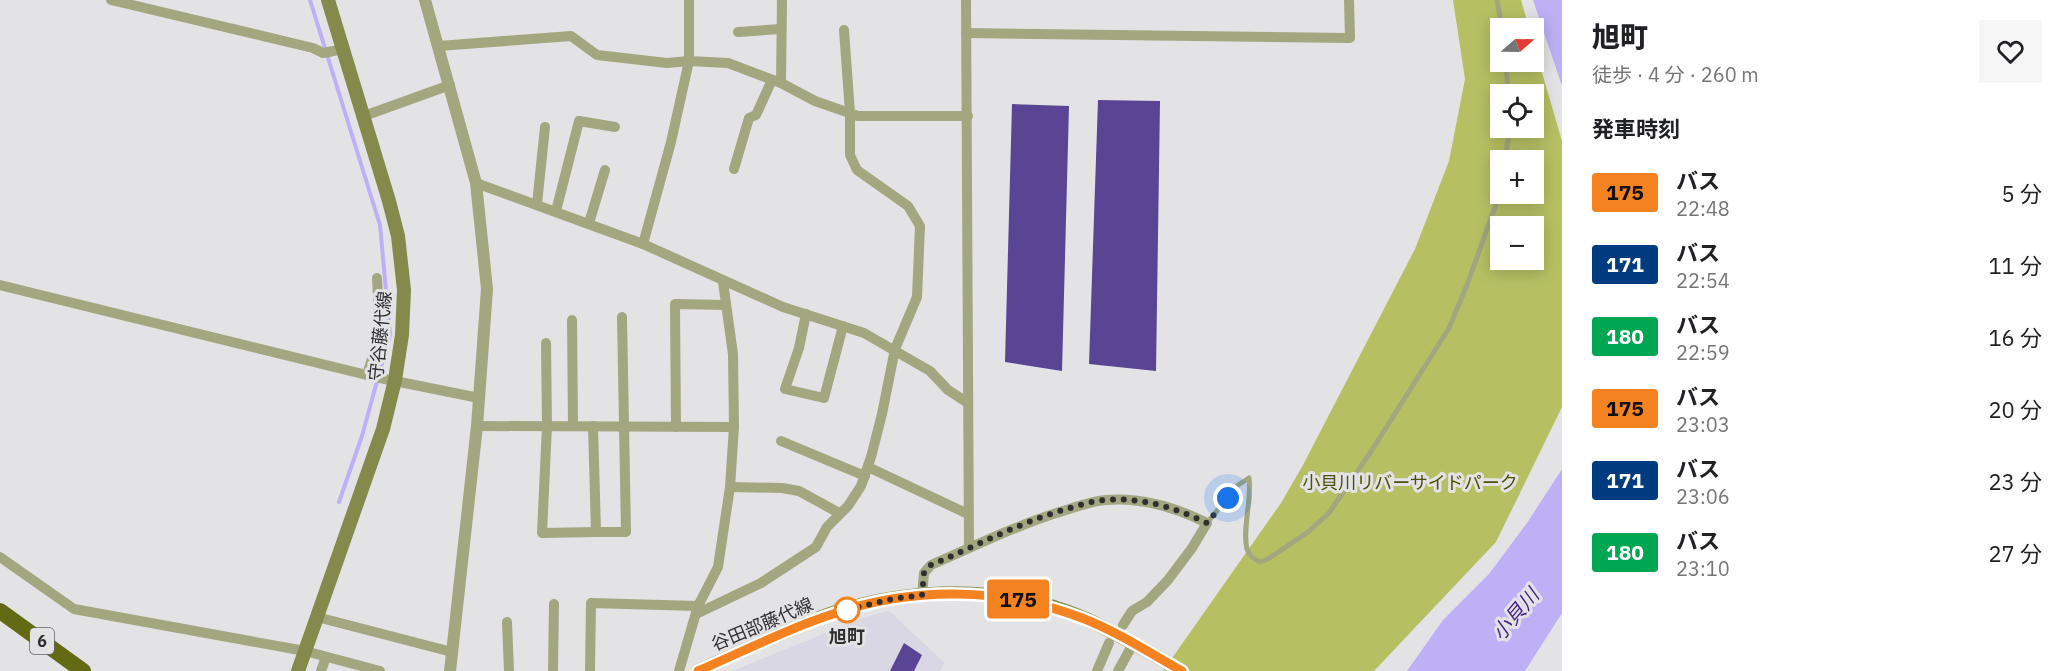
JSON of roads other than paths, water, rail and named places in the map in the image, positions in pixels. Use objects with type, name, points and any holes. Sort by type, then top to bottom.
[{"type":"highway","name":"6","points":[[0,611],[83,671]]},
{"type":"main road","name":"守谷藤代線","points":[[298,671],[383,429],[395,380],[402,335],[404,290],[398,236],[328,0]]},
{"type":"main road","name":"谷田部藤代線","points":[[698,671],[837,612],[886,600],[922,595],[989,595],[1038,603],[1085,619],[1182,671]]},
{"type":"street","points":[[111,0],[313,48],[323,53],[344,49]]},
{"type":"street","points":[[425,0],[477,183],[487,289],[477,426],[450,671]]},
{"type":"street","points":[[643,244],[671,142],[689,61],[689,0]]},
{"type":"street","points":[[734,169],[749,118],[756,115],[777,81],[782,0]]},
{"type":"street","points":[[966,0],[969,548]]},
{"type":"street","points":[[966,33],[1350,38],[1349,0]]},
{"type":"street","points":[[738,32],[782,29]]},
{"type":"street","points":[[590,671],[591,603],[697,610],[761,583],[816,547],[826,527],[848,506],[861,486],[882,414],[895,349],[917,297],[920,226],[908,206],[857,170],[850,155],[850,113],[844,30]]},
{"type":"street","points":[[439,46],[571,36],[597,55],[667,63],[689,61],[728,63],[777,81],[815,101],[858,116],[968,116]]},
{"type":"street","points":[[364,116],[450,86]]},
{"type":"street","points":[[556,211],[579,121],[615,127]]},
{"type":"street","points":[[537,204],[545,127]]},
{"type":"street","points":[[589,224],[605,170]]},
{"type":"street","points":[[477,183],[643,244],[783,308],[864,333],[930,371],[948,390],[968,403]]},
{"type":"street","points":[[367,375],[380,333],[377,278]]},
{"type":"street","points":[[679,671],[697,610],[717,567],[730,487],[734,427],[733,354],[723,282]]},
{"type":"street","points":[[0,285],[367,375],[479,398]]},
{"type":"street","points":[[676,427],[675,304],[726,305]]},
{"type":"street","points":[[806,314],[799,348],[785,389],[824,398],[843,326]]},
{"type":"street","points":[[546,343],[547,426],[542,533],[626,532],[626,426],[622,317]]},
{"type":"street","points":[[572,320],[573,426]]},
{"type":"street","points":[[477,426],[734,427]]},
{"type":"street","points":[[593,426],[596,532]]},
{"type":"street","points":[[781,441],[866,471],[968,514]]},
{"type":"street","points":[[730,487],[782,488],[799,491],[839,513]]},
{"type":"street","points":[[922,595],[924,573],[931,565],[1048,515],[1104,500],[1135,500],[1163,505],[1207,523],[1168,580],[1147,602],[1132,611],[1123,625]]},
{"type":"street","points":[[0,557],[74,609],[305,651],[380,671]]},
{"type":"street","points":[[553,671],[554,604]]},
{"type":"street","points":[[317,617],[452,652]]},
{"type":"street","points":[[507,622],[509,671]]},
{"type":"street","points":[[1097,671],[1109,643]]},
{"type":"street","points":[[1118,671],[1133,644]]},
{"type":"street","points":[[321,671],[326,657]]},
{"type":"lane","points":[[1497,0],[1500,18]]},
{"type":"lane","points":[[1207,523],[1238,485],[1249,478],[1251,491],[1246,534],[1247,549],[1252,558],[1260,561],[1268,559],[1308,532],[1329,513],[1449,328],[1496,204]]},
{"type":"water","points":[[1533,0],[1562,0],[1562,86],[1544,33],[1544,18],[1539,18]]},
{"type":"water","name":"小貝川","points":[[1562,469],[1562,613],[1525,671],[1407,671],[1443,620],[1489,574],[1527,523]]},
{"type":"waterway","points":[[310,0],[380,225],[390,334],[362,436],[339,502]]},
{"type":"place","name":"旭町","points":[[847,610]]},
{"type":"park label","name":"小貝川リバーサイドパーク","points":[[1410,482]]}]
